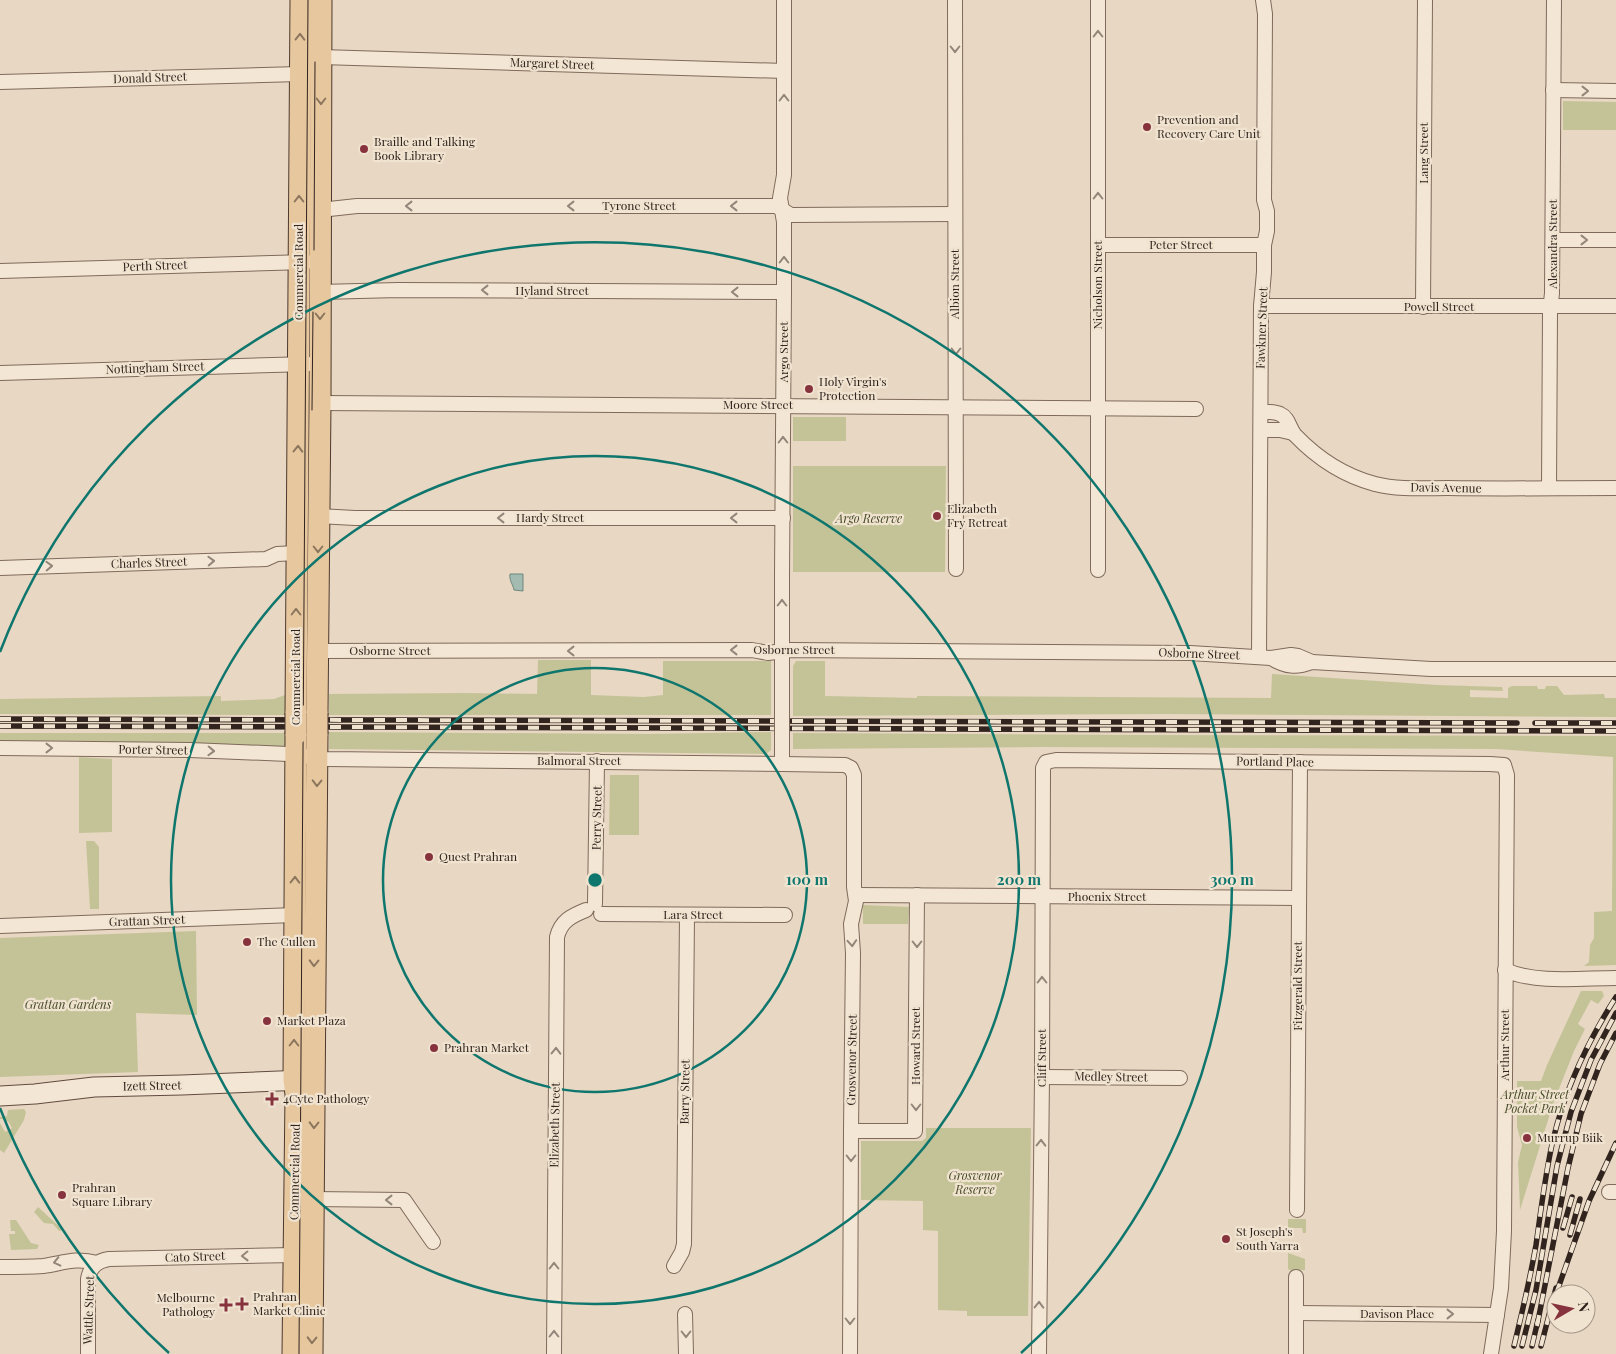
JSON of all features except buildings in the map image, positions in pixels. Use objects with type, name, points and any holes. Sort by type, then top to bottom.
[{"type":"main road","name":"Commercial Road","points":[[301,0],[300,74],[304,364],[297,553],[296,713],[306,748],[314,969],[315,1094],[312,1199],[312,1354]]},
{"type":"main road","name":"Commercial Road","points":[[293,1354],[296,1103],[299,1080],[295,915],[306,748],[317,713],[321,0]]},
{"type":"street","name":"Argo Street","points":[[782,764],[784,222],[780,198],[784,175],[784,0]]},
{"type":"street","name":"Albion Street","points":[[956,0],[956,569]]},
{"type":"street","name":"Nicholson Street","points":[[1098,0],[1098,570]]},
{"type":"street","name":"Fawkner Street","points":[[1263,0],[1265,14],[1264,200],[1267,211],[1267,231],[1264,245],[1261,306],[1260,430],[1265,657]]},
{"type":"street","name":"Lang Street","points":[[1422,307],[1425,0]]},
{"type":"street","name":"Alexandra Street","points":[[1549,488],[1554,0]]},
{"type":"street","name":"Margaret Street","points":[[321,57],[784,70]]},
{"type":"street","name":"Donald Street","points":[[0,82],[300,74]]},
{"type":"street","points":[[1553,90],[1616,91]]},
{"type":"street","name":"Tyrone Street","points":[[320,210],[357,206],[776,206],[790,215],[955,214]]},
{"type":"street","points":[[1552,240],[1616,240]]},
{"type":"street","name":"Peter Street","points":[[1098,245],[1264,245]]},
{"type":"street","name":"Perth Street","points":[[0,271],[304,262]]},
{"type":"street","name":"Hyland Street","points":[[320,292],[408,290],[784,292]]},
{"type":"street","name":"Powell Street","points":[[1261,306],[1616,306]]},
{"type":"street","name":"Nottingham Street","points":[[0,373],[304,364]]},
{"type":"street","name":"Moore Street","points":[[320,403],[1196,409]]},
{"type":"street","name":"Davis Avenue","points":[[1261,412],[1279,413],[1287,420],[1293,433],[1311,450],[1340,470],[1378,485],[1477,489],[1616,488]]},
{"type":"street","points":[[1260,430],[1280,430],[1293,433]]},
{"type":"street","name":"Hardy Street","points":[[318,516],[354,518],[782,518]]},
{"type":"street","name":"Charles Street","points":[[0,568],[266,559],[277,554],[297,553]]},
{"type":"street","name":"Osborne Street","points":[[317,652],[752,650],[768,653],[801,650],[1190,652],[1265,657],[1289,666],[1304,665],[1312,662],[1431,668],[1616,669]]},
{"type":"street","name":"Porter Street","points":[[0,748],[180,750],[306,748]]},
{"type":"street","name":"Balmoral Street","points":[[306,748],[354,760],[597,761],[845,765],[851,768]]},
{"type":"street","name":"Portland Place","points":[[1046,762],[1056,760],[1504,765]]},
{"type":"street","name":"Perry Street","points":[[594,909],[597,761]]},
{"type":"street","name":"Cliff Street","points":[[1039,1354],[1043,768],[1046,762]]},
{"type":"street","name":"Fitzgerald Street","points":[[1297,1210],[1300,762]]},
{"type":"street","name":"Arthur Street","points":[[1491,1354],[1501,1288],[1504,1231],[1507,775],[1504,765]]},
{"type":"street","name":"Grosvenor Street","points":[[850,1354],[850,1131],[853,953],[851,924],[856,895],[854,887],[854,775],[851,768]]},
{"type":"street","name":"Phoenix Street","points":[[856,895],[1298,898]]},
{"type":"street","name":"Howard Street","points":[[850,1131],[916,1131],[918,895]]},
{"type":"street","name":"Lara Street","points":[[594,909],[606,915],[785,915]]},
{"type":"street","name":"Elizabeth Street","points":[[554,1354],[557,937],[559,930],[567,919],[594,909]]},
{"type":"street","name":"Grattan Street","points":[[0,926],[295,915]]},
{"type":"street","name":"Barry Street","points":[[674,1266],[684,1244],[687,915]]},
{"type":"street","points":[[1505,970],[1523,977],[1536,978],[1616,978]]},
{"type":"street","name":"Medley Street","points":[[1042,1077],[1180,1078]]},
{"type":"street","name":"Izett Street","points":[[0,1096],[94,1087],[182,1086],[299,1080]]},
{"type":"street","points":[[312,1199],[404,1200],[433,1242]]},
{"type":"street","name":"Cato Street","points":[[0,1267],[43,1266],[66,1260],[85,1260],[95,1265],[109,1259],[294,1255]]},
{"type":"street","name":"Wattle Street","points":[[88,1354],[88,1279],[90,1271],[95,1265]]},
{"type":"street","points":[[1296,1277],[1296,1354]]},
{"type":"street","name":"Davison Place","points":[[1296,1313],[1497,1314]]},
{"type":"street","points":[[686,1314],[686,1354]]},
{"type":"green space","points":[[1563,101],[1616,102],[1616,130],[1563,130]]},
{"type":"green space","points":[[793,417],[846,417],[846,441],[793,441]]},
{"type":"green space","name":"Argo Reserve","points":[[793,466],[946,466],[945,572],[793,572]]},
{"type":"green space","points":[[538,660],[591,660],[591,695],[644,697],[663,695],[663,661],[771,661],[771,715],[329,715],[329,694],[537,694]]},
{"type":"green space","points":[[796,661],[825,661],[825,696],[917,698],[917,696],[1271,698],[1272,674],[1437,685],[1502,687],[1503,691],[1470,690],[1470,697],[1508,698],[1508,688],[1512,686],[1537,686],[1538,689],[1545,689],[1546,686],[1557,686],[1564,695],[1604,694],[1605,698],[1616,698],[1616,717],[1167,714],[793,716],[793,666]]},
{"type":"green space","points":[[285,695],[285,715],[0,714],[0,699],[221,696],[221,701],[274,699]]},
{"type":"green space","points":[[329,732],[648,734],[771,732],[771,750],[766,754],[329,749]]},
{"type":"green space","points":[[0,733],[285,733],[285,748],[0,743]]},
{"type":"green space","points":[[793,733],[1616,736],[1616,965],[1584,966],[1589,962],[1590,945],[1594,938],[1594,912],[1612,911],[1613,757],[1496,749],[1042,747],[793,749]]},
{"type":"green space","points":[[79,757],[112,759],[112,832],[79,833]]},
{"type":"green space","points":[[610,775],[639,775],[639,835],[609,835]]},
{"type":"green space","points":[[86,841],[94,841],[99,847],[99,909],[90,909]]},
{"type":"green space","points":[[863,905],[909,907],[908,924],[863,924]]},
{"type":"green space","name":"Grattan Gardens","points":[[196,931],[197,1015],[136,1013],[138,1072],[0,1077],[0,938]]},
{"type":"green space","name":"Arthur Street Pocket Park","points":[[1581,991],[1602,991],[1604,996],[1598,1004],[1591,1000],[1578,1024],[1585,1029],[1553,1104],[1520,1210],[1518,1162],[1522,1145],[1517,1127],[1517,1081],[1541,1081]]},
{"type":"green space","points":[[24,1109],[26,1112],[24,1120],[4,1153],[0,1150],[0,1123],[5,1132],[12,1128],[8,1121],[5,1122],[0,1117],[7,1116],[8,1110]]},
{"type":"green space","name":"Grosvenor Reserve","points":[[926,1128],[1031,1128],[1028,1316],[967,1316],[967,1311],[938,1310],[938,1231],[923,1230],[923,1201],[861,1200],[861,1141],[922,1141],[926,1138]]},
{"type":"green space","points":[[38,1207],[63,1230],[59,1231],[53,1224],[44,1223],[34,1212]]},
{"type":"green space","points":[[1288,1219],[1306,1219],[1306,1233],[1303,1233],[1302,1228],[1288,1228]]},
{"type":"green space","points":[[10,1220],[16,1220],[31,1243],[39,1245],[37,1249],[11,1250],[9,1234],[15,1234],[15,1231],[11,1231]]},
{"type":"green space","points":[[1288,1253],[1305,1259],[1305,1270],[1291,1271],[1288,1269]]},
{"type":"shaded area","points":[[510,574],[523,574],[523,591],[514,590]]},
{"type":"tram line","points":[[299,1354],[308,0]]},
{"type":"tram line","points":[[314,250],[315,62]]},
{"type":"tram line","points":[[312,410],[313,312]]},
{"type":"railway","points":[[0,719],[1517,723]]},
{"type":"railway","points":[[1535,723],[1616,723]]},
{"type":"railway","points":[[0,726],[1616,731]]},
{"type":"railway","points":[[1514,1346],[1534,1258],[1543,1192],[1558,1121],[1578,1066],[1616,997]]},
{"type":"railway","points":[[1522,1346],[1536,1290],[1557,1166],[1571,1112],[1591,1060],[1616,1013]]},
{"type":"railway","points":[[1537,1326],[1568,1168],[1581,1114],[1600,1064],[1616,1033]]},
{"type":"railway","points":[[1560,1284],[1589,1201],[1616,1143]]},
{"type":"railway","points":[[1563,1228],[1572,1197]]},
{"type":"railway","points":[[1570,1235],[1580,1199]]},
{"type":"railway","points":[[1532,1346],[1538,1320]]},
{"type":"railway","points":[[1541,1346],[1546,1327]]},
{"type":"place","name":"Prevention and Recovery Care Unit","points":[[1147,127]]},
{"type":"place","name":"Braille and Talking Book Library","points":[[364,149]]},
{"type":"place","name":"Holy Virgin's Protection","points":[[809,389]]},
{"type":"place","name":"Elizabeth Fry Retreat","points":[[937,516]]},
{"type":"place","name":"Quest Prahran","points":[[429,857]]},
{"type":"place","name":"The Cullen","points":[[247,942]]},
{"type":"place","name":"Market Plaza","points":[[267,1021]]},
{"type":"place","name":"Prahran Market","points":[[434,1048]]},
{"type":"place","name":"4Cyte Pathology","points":[[272,1099]]},
{"type":"place","name":"Murrup Biik","points":[[1527,1138]]},
{"type":"place","name":"Prahran Square Library","points":[[62,1195]]},
{"type":"place","name":"St Joseph's South Yarra","points":[[1226,1239]]},
{"type":"place","name":"Prahran Market Clinic","points":[[242,1304]]},
{"type":"place","name":"Melbourne Pathology","points":[[226,1305]]}]
